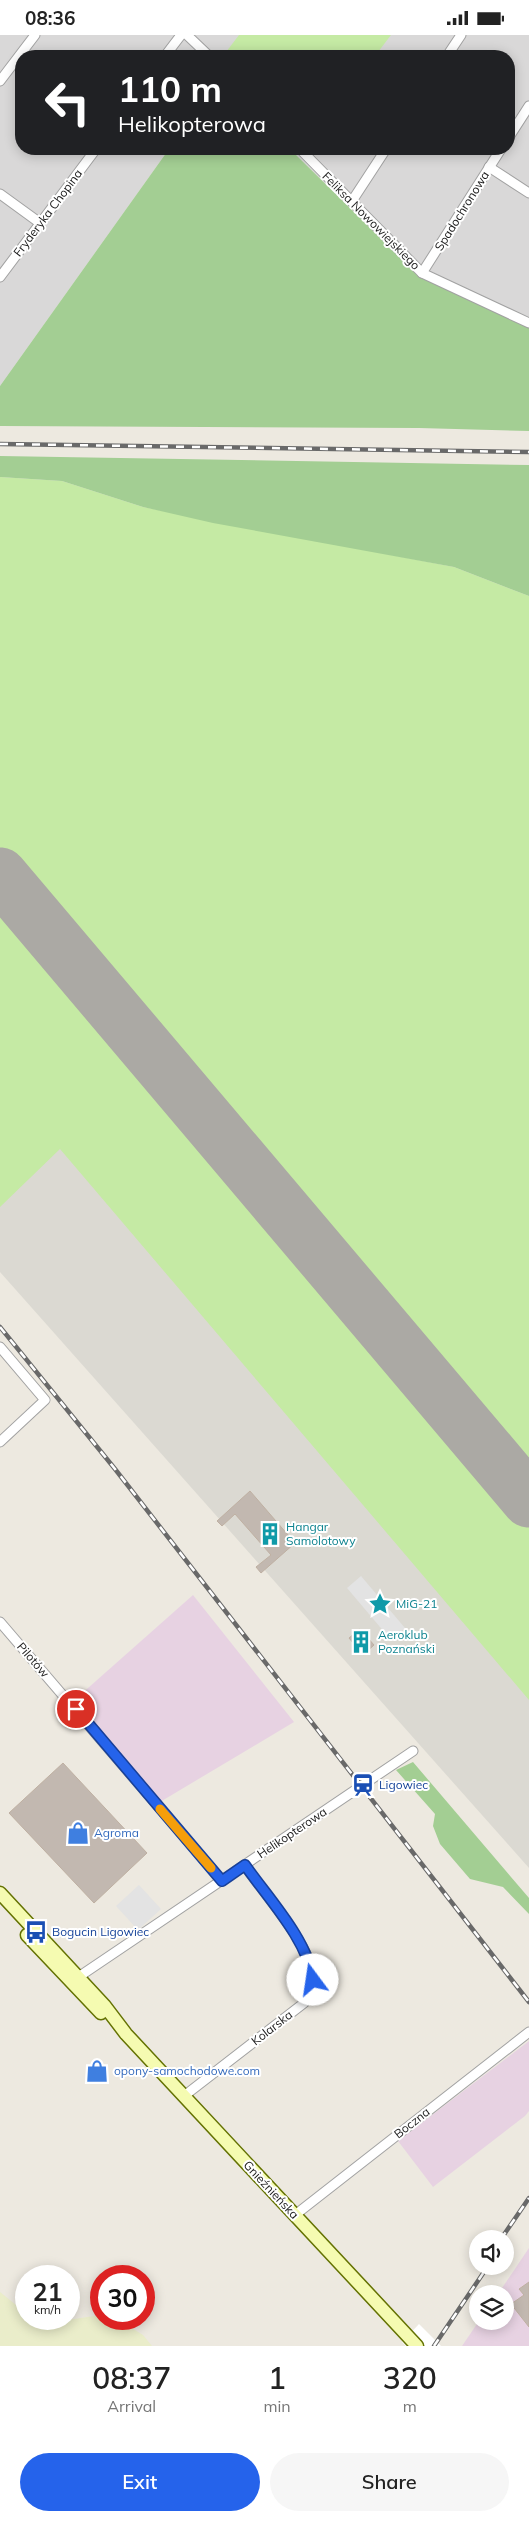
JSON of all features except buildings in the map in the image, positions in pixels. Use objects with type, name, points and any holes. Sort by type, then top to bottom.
[{"type":"main road","name":"Gnieźnieńska","points":[[0,1893],[75,1980],[91,2003],[126,2034],[417,2346]]},
{"type":"main road","name":"Gnieźnieńska","points":[[0,1906],[75,1980]]},
{"type":"street","points":[[24,50],[35,35]]},
{"type":"street","points":[[170,50],[181,35]]},
{"type":"street","points":[[187,35],[202,50]]},
{"type":"street","points":[[451,50],[461,35]]},
{"type":"street","points":[[0,81],[15,61]]},
{"type":"street","points":[[515,121],[529,106]]},
{"type":"street","name":"Fryderyka Chopina","points":[[0,277],[91,155]]},
{"type":"street","name":"Feliksa Nowowiejskiego","points":[[306,155],[422,273],[529,323]]},
{"type":"street","points":[[352,201],[382,155]]},
{"type":"street","name":"Spadochronowa","points":[[422,273],[497,155]]},
{"type":"street","points":[[489,167],[529,193]]},
{"type":"street","points":[[0,194],[40,223]]},
{"type":"street","points":[[0,1347],[45,1400],[0,1442]]},
{"type":"street","name":"Pilotów","points":[[0,1622],[222,1881]]},
{"type":"street","name":"Helikopterowa","points":[[75,1980],[413,1751]]},
{"type":"street","name":"Kolarska","points":[[184,2096],[304,2003],[311,1995],[313,1980],[311,1965],[304,1949],[245,1865]]},
{"type":"street","name":"Boczna","points":[[295,2215],[529,2032]]},
{"type":"shaded area","points":[[0,35],[529,35],[529,327],[419,276],[296,155],[515,155],[515,50],[15,50],[15,155],[165,155],[0,386]]},
{"type":"shaded area","points":[[0,506],[529,1096],[529,1868],[0,1272]]},
{"type":"shaded area","points":[[361,1576],[405,1628],[391,1640],[347,1588]]},
{"type":"shaded area","points":[[193,1595],[294,1722],[160,1802],[77,1707],[79,1696]]},
{"type":"shaded area","points":[[139,1885],[161,1909],[138,1930],[116,1906]]},
{"type":"shaded area","points":[[529,2041],[529,2111],[433,2187],[398,2141]]},
{"type":"shaded area","points":[[529,2248],[529,2346],[462,2346],[473,2330],[514,2330],[514,2285],[504,2285],[511,2275],[514,2275],[514,2270]]},
{"type":"green space","points":[[239,35],[391,35],[380,50],[228,50]]},
{"type":"green space","points":[[165,155],[296,155],[419,276],[529,327],[529,431],[419,428],[0,426],[0,386]]},
{"type":"green space","points":[[0,456],[529,465],[529,596],[454,567],[213,523],[143,507],[62,481],[0,477]]},
{"type":"green space","points":[[0,477],[62,481],[143,507],[454,567],[529,596],[529,1700],[60,1149],[0,1207]]},
{"type":"green space","points":[[413,1762],[529,1898],[529,1914],[503,1887],[470,1879],[440,1844],[433,1826],[435,1814],[396,1770]]},
{"type":"green space","points":[[0,2292],[15,2304],[15,2330],[80,2330],[80,2318],[90,2317],[90,2330],[135,2330],[143,2335],[152,2346],[0,2346]]},
{"type":"pier","points":[[419,2324],[441,2346],[406,2346],[402,2342]]},
{"type":"runway","points":[[0,875],[529,1500]]},
{"type":"railway","points":[[0,444],[529,452]]},
{"type":"railway","points":[[0,1327],[115,1469],[529,2002]]},
{"type":"railway","points":[[507,2230],[529,2198]]},
{"type":"railway","points":[[434,2346],[482,2275]]},
{"type":"slow traffic","points":[[160,1809],[211,1868]]},
{"type":"place","name":"Hangar Samolotowy","points":[[270,1534]]},
{"type":"place","name":"MiG-21","points":[[380,1604]]},
{"type":"place","name":"Aeroklub Poznański","points":[[361,1642]]},
{"type":"place","name":"Ligowiec","points":[[363,1785]]},
{"type":"place","name":"Agroma","points":[[78,1833]]},
{"type":"place","name":"Bogucin Ligowiec","points":[[36,1932]]},
{"type":"place","name":"opony-samochodowe.com","points":[[97,2071]]},
{"type":"route","points":[[76,1709],[222,1881],[245,1865],[304,1949],[311,1965],[313,1980]]}]
